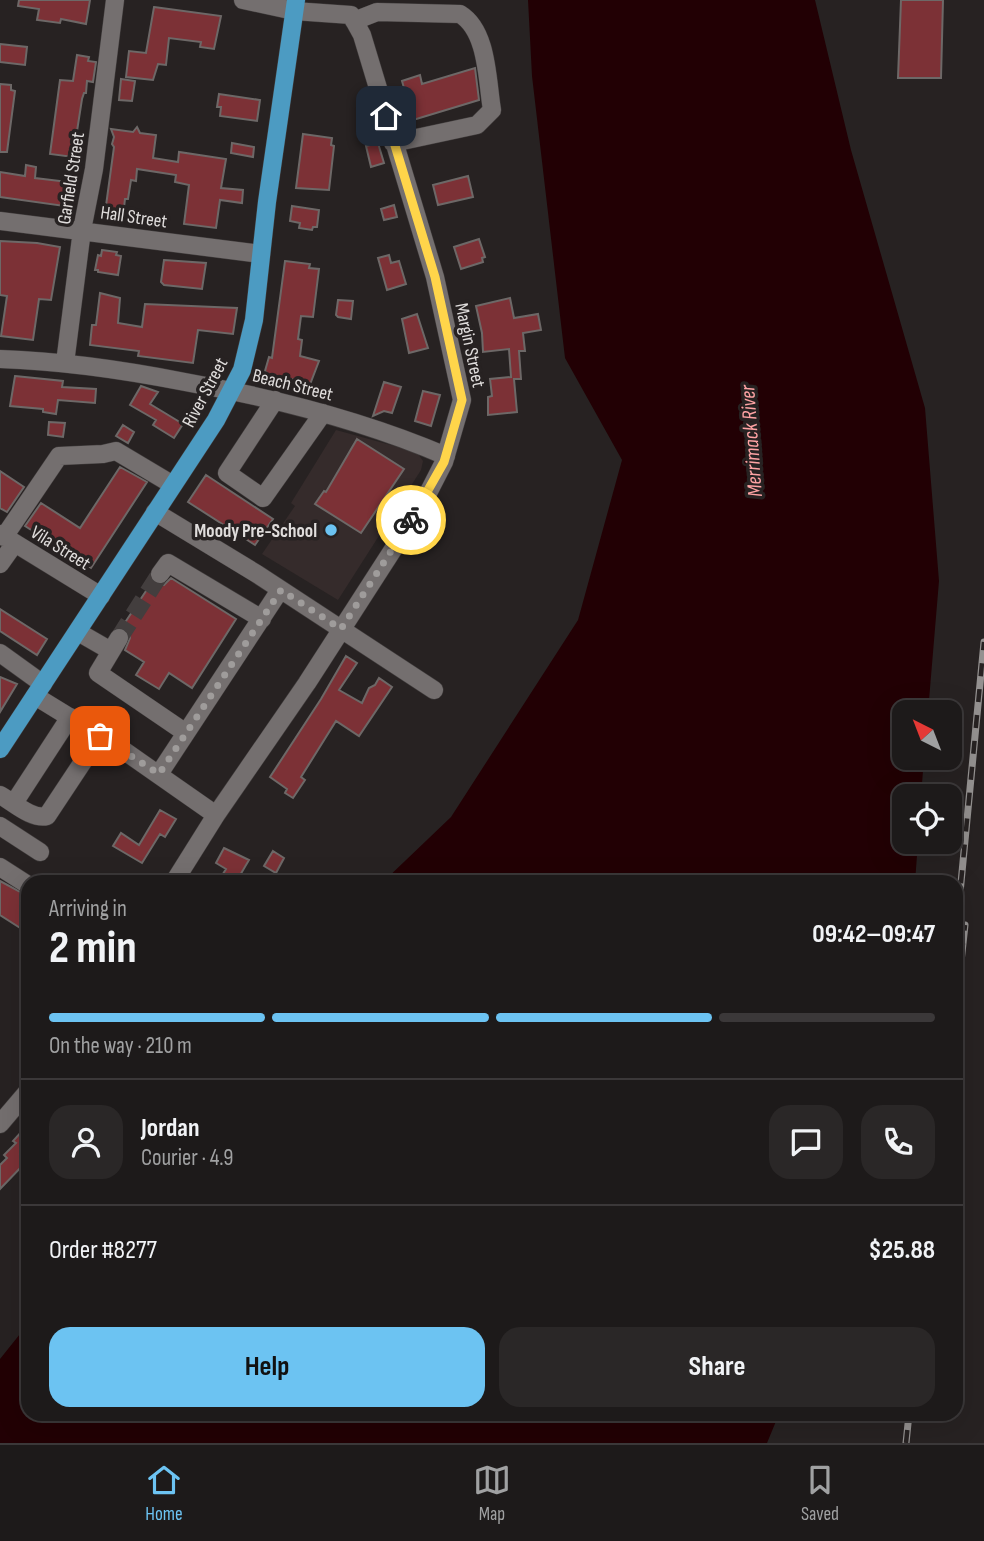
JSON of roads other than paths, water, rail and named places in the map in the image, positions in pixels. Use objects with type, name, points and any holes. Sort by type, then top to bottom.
[{"type":"main road","name":"River Street","points":[[1,744],[78,632],[216,420],[242,370],[254,320],[295,6]]},
{"type":"street","name":"Garfield Street","points":[[65,363],[82,230],[94,169],[114,0]]},
{"type":"street","points":[[243,0],[351,15],[354,21],[377,12],[460,14],[472,21],[482,49],[492,110],[477,125],[393,143]]},
{"type":"street","name":"Margin Street","points":[[178,875],[422,503],[446,456],[462,400],[435,277],[393,143],[374,70],[362,35],[354,21]]},
{"type":"street","name":"Hall Street","points":[[0,221],[261,254]]},
{"type":"street","name":"Beach Street","points":[[0,359],[65,363],[231,390],[323,413],[399,436],[446,456]]},
{"type":"street","points":[[275,400],[227,473],[263,498],[323,413]]},
{"type":"street","points":[[0,564],[6,538],[59,456],[116,451],[173,485]]},
{"type":"street","points":[[155,512],[434,690]]},
{"type":"street","name":"Vila Street","points":[[6,538],[101,596]]},
{"type":"street","points":[[160,574],[168,563],[261,619]]},
{"type":"street","points":[[159,774],[281,590]]},
{"type":"street","points":[[78,632],[115,644],[98,673],[187,733]]},
{"type":"street","points":[[0,653],[70,717],[159,774],[216,815]]},
{"type":"street","points":[[70,717],[7,799],[35,816],[47,816],[100,736]]},
{"type":"street","points":[[0,825],[40,852]]},
{"type":"street","points":[[0,867],[21,880]]},
{"type":"street","points":[[0,1124],[21,1099]]},
{"type":"water","name":"Merrimack River","points":[[528,0],[815,0],[851,150],[925,408],[939,581],[929,700],[892,700],[892,770],[923,770],[922,784],[892,784],[892,854],[917,854],[916,875],[390,875],[451,817],[578,620],[622,460],[565,358],[532,76]]},
{"type":"water","points":[[21,1333],[21,1421],[776,1421],[767,1443],[0,1443],[0,1359]]},
{"type":"tunnel","points":[[119,638],[160,574]]},
{"type":"railway","points":[[962,875],[984,642]]},
{"type":"railway","points":[[963,943],[965,925]]},
{"type":"railway","points":[[906,1443],[908,1421]]},
{"type":"place","name":"Moody Pre-School","points":[[331,530]]}]
